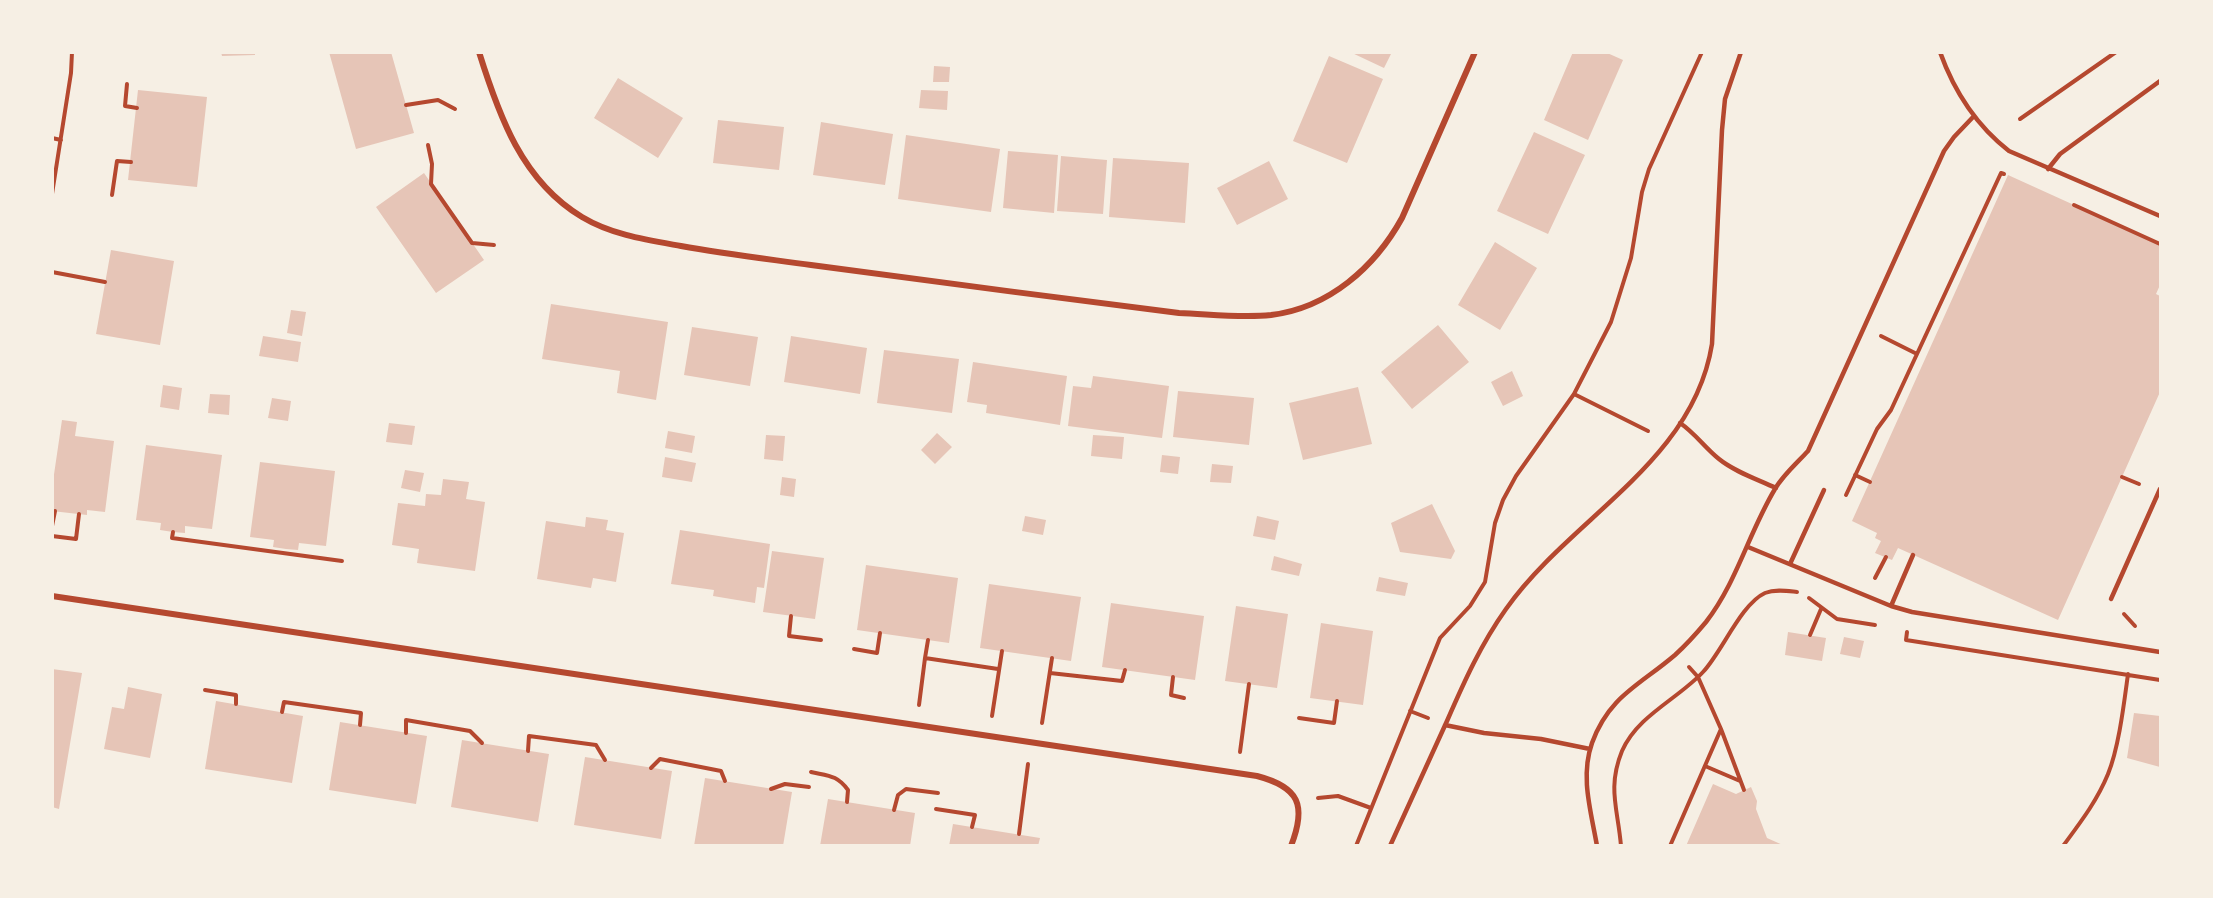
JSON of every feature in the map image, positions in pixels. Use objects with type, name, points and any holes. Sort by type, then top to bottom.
[{"type":"street","points":[[479,52],[500,115],[524,161],[542,184],[561,202],[600,227],[660,242],[788,262],[1179,313],[1244,316],[1293,311],[1317,301],[1338,290],[1358,275],[1378,255],[1402,218],[1475,52]]},
{"type":"street","points":[[52,596],[1237,773],[1279,783],[1293,794],[1299,824],[1291,846]]},
{"type":"lane","points":[[1390,846],[1489,634],[1521,588],[1597,513],[1643,472],[1680,423],[1702,383],[1709,363],[1712,344],[1725,99],[1741,52]]},
{"type":"lane","points":[[1940,52],[1958,90],[1974,116],[1995,140],[2009,151],[2160,216]]},
{"type":"lane","points":[[2049,169],[2060,154],[2160,81]]},
{"type":"lane","points":[[1597,846],[1586,780],[1590,749],[1609,710],[1639,682],[1674,656],[1707,620],[1723,596],[1776,488],[1808,452],[1944,151],[1974,116]]},
{"type":"lane","points":[[1680,423],[1699,437],[1717,458],[1776,488]]},
{"type":"lane","points":[[2110,599],[2160,489]]},
{"type":"lane","points":[[1790,564],[1824,490]]},
{"type":"lane","points":[[1748,547],[1891,606],[1915,613],[2160,652]]},
{"type":"lane","points":[[1891,606],[1913,555]]},
{"type":"lane","points":[[1445,725],[1484,733],[1541,739],[1590,749]]},
{"type":"path","points":[[52,194],[71,73],[72,52]]},
{"type":"path","points":[[1356,846],[1440,638],[1470,606],[1485,582],[1495,523],[1503,500],[1516,476],[1574,394],[1611,322],[1630,258],[1642,192],[1649,169],[1702,52]]},
{"type":"path","points":[[2020,118],[2116,52]]},
{"type":"path","points":[[127,84],[125,106],[136,108]]},
{"type":"path","points":[[406,105],[438,100],[455,109]]},
{"type":"path","points":[[52,138],[61,140]]},
{"type":"path","points":[[428,145],[432,164],[431,184],[472,243],[494,245]]},
{"type":"path","points":[[112,195],[117,161],[130,162]]},
{"type":"path","points":[[1841,505],[1877,429],[1891,410],[2001,173],[2008,175]]},
{"type":"path","points":[[2071,203],[2160,244]]},
{"type":"path","points":[[52,272],[105,282]]},
{"type":"path","points":[[1905,347],[1917,354]]},
{"type":"path","points":[[1574,394],[1668,441]]},
{"type":"path","points":[[1855,475],[1870,482]]},
{"type":"path","points":[[52,526],[55,511]]},
{"type":"path","points":[[52,536],[76,539],[79,514]]},
{"type":"path","points":[[173,532],[172,538],[286,551],[342,561]]},
{"type":"path","points":[[1876,577],[1886,557]]},
{"type":"path","points":[[1621,846],[1613,789],[1623,749],[1639,726],[1698,677],[1749,606],[1765,593],[1780,590],[1799,593],[1812,599],[1821,609],[1837,619],[1884,626]]},
{"type":"path","points":[[1810,635],[1821,609]]},
{"type":"path","points":[[791,616],[789,636],[821,640]]},
{"type":"path","points":[[1907,630],[1906,640],[2160,680]]},
{"type":"path","points":[[854,649],[877,653],[880,633]]},
{"type":"path","points":[[916,725],[928,640]]},
{"type":"path","points":[[990,736],[1002,651]]},
{"type":"path","points":[[925,658],[998,669]]},
{"type":"path","points":[[1039,743],[1052,658]]},
{"type":"path","points":[[2063,846],[2091,808],[2108,773],[2122,716],[2129,666]]},
{"type":"path","points":[[1050,673],[1122,681],[1125,670]]},
{"type":"path","points":[[1173,677],[1170,695],[1184,698]]},
{"type":"path","points":[[1698,677],[1744,790]]},
{"type":"path","points":[[1237,773],[1249,684]]},
{"type":"path","points":[[205,690],[236,695],[236,704]]},
{"type":"path","points":[[1299,718],[1334,723],[1337,701]]},
{"type":"path","points":[[282,712],[284,702],[361,713],[360,725]]},
{"type":"path","points":[[406,732],[406,720],[470,731],[482,743]]},
{"type":"path","points":[[1670,846],[1721,729]]},
{"type":"path","points":[[528,751],[529,736],[596,745],[605,760]]},
{"type":"path","points":[[1019,834],[1032,742]]},
{"type":"path","points":[[651,768],[660,759],[721,771],[725,781]]},
{"type":"path","points":[[1704,766],[1741,781]]},
{"type":"path","points":[[811,772],[837,777],[848,790],[847,802]]},
{"type":"path","points":[[771,789],[785,784],[809,787]]},
{"type":"path","points":[[894,810],[898,795],[906,789],[938,793]]},
{"type":"path","points":[[1338,796],[1371,808]]},
{"type":"path","points":[[936,808],[975,814],[972,827]]},
{"type":"building","points":[[221,52],[255,52],[255,55],[222,56]]},
{"type":"building","points":[[329,52],[391,52],[414,133],[356,149]]},
{"type":"building","points":[[1350,52],[1392,52],[1384,68]]},
{"type":"building","points":[[1573,52],[1605,52],[1623,60],[1588,140],[1544,120]]},
{"type":"building","points":[[1329,56],[1383,79],[1347,163],[1293,141]]},
{"type":"building","points":[[934,66],[950,67],[949,82],[933,82]]},
{"type":"building","points":[[618,78],[683,118],[658,158],[594,118]]},
{"type":"building","points":[[138,90],[207,97],[197,187],[128,180]]},
{"type":"building","points":[[921,90],[948,91],[947,110],[919,108]]},
{"type":"building","points":[[718,120],[784,127],[779,170],[713,163]]},
{"type":"building","points":[[821,122],[893,134],[885,185],[813,175]]},
{"type":"building","points":[[1534,132],[1585,155],[1548,234],[1497,211]]},
{"type":"building","points":[[906,135],[1000,149],[991,212],[898,199]]},
{"type":"building","points":[[1008,151],[1058,155],[1054,213],[1003,208]]},
{"type":"building","points":[[1061,156],[1107,160],[1103,214],[1057,211]]},
{"type":"building","points":[[1113,158],[1189,163],[1185,223],[1109,217]]},
{"type":"building","points":[[1269,161],[1288,199],[1237,225],[1217,188]]},
{"type":"building","points":[[424,173],[484,260],[436,293],[376,207]]},
{"type":"building","points":[[2008,175],[2160,244],[2160,285],[2156,294],[2160,296],[2160,392],[2058,620],[1898,548],[1892,560],[1875,553],[1881,541],[1875,538],[1877,533],[1852,521]]},
{"type":"building","points":[[1495,242],[1537,268],[1500,330],[1458,305]]},
{"type":"building","points":[[111,250],[174,261],[160,345],[96,334]]},
{"type":"building","points":[[551,304],[668,322],[656,400],[617,393],[620,371],[542,359]]},
{"type":"building","points":[[291,310],[306,312],[302,336],[287,333]]},
{"type":"building","points":[[1438,325],[1469,362],[1412,409],[1381,372]]},
{"type":"building","points":[[692,327],[758,337],[750,386],[684,375]]},
{"type":"building","points":[[263,336],[301,342],[298,362],[259,356]]},
{"type":"building","points":[[791,336],[867,348],[860,394],[784,382]]},
{"type":"building","points":[[884,350],[959,359],[952,413],[877,403]]},
{"type":"building","points":[[973,362],[1067,376],[1060,425],[986,413],[987,405],[967,402]]},
{"type":"building","points":[[1512,371],[1523,396],[1503,406],[1491,382]]},
{"type":"building","points":[[1093,376],[1169,386],[1162,438],[1068,426],[1073,386],[1091,388]]},
{"type":"building","points":[[163,385],[182,388],[179,410],[160,407]]},
{"type":"building","points":[[1358,387],[1372,444],[1303,460],[1289,403]]},
{"type":"building","points":[[1178,391],[1254,398],[1249,445],[1173,437]]},
{"type":"building","points":[[210,394],[230,395],[229,415],[208,413]]},
{"type":"building","points":[[272,398],[291,401],[288,421],[268,418]]},
{"type":"building","points":[[62,420],[77,422],[75,436],[114,441],[105,512],[87,510],[87,515],[52,511],[52,488]]},
{"type":"building","points":[[389,423],[415,426],[412,445],[386,442]]},
{"type":"building","points":[[668,431],[695,436],[692,453],[665,448]]},
{"type":"building","points":[[937,433],[952,447],[935,464],[921,450]]},
{"type":"building","points":[[766,435],[785,436],[783,461],[764,459]]},
{"type":"building","points":[[1093,435],[1124,437],[1122,459],[1091,456]]},
{"type":"building","points":[[146,445],[222,455],[212,529],[185,526],[185,533],[173,532],[160,530],[161,523],[136,520]]},
{"type":"building","points":[[1162,455],[1180,457],[1178,474],[1160,472]]},
{"type":"building","points":[[665,457],[696,463],[692,482],[662,477]]},
{"type":"building","points":[[260,462],[335,471],[326,546],[299,543],[298,550],[286,549],[273,547],[274,540],[250,537]]},
{"type":"building","points":[[1212,464],[1233,466],[1231,483],[1210,482]]},
{"type":"building","points":[[405,470],[424,473],[420,492],[401,488]]},
{"type":"building","points":[[782,477],[796,479],[794,497],[780,495]]},
{"type":"building","points":[[443,479],[469,482],[466,499],[485,502],[475,571],[417,563],[419,549],[392,545],[398,503],[425,506],[426,494],[441,495]]},
{"type":"building","points":[[1432,504],[1455,551],[1451,559],[1400,552],[1391,523]]},
{"type":"building","points":[[1025,516],[1046,520],[1043,535],[1022,531]]},
{"type":"building","points":[[1257,516],[1279,521],[1275,540],[1253,536]]},
{"type":"building","points":[[586,517],[608,520],[606,530],[624,533],[616,582],[593,578],[591,588],[537,579],[546,521],[585,527]]},
{"type":"building","points":[[680,530],[770,544],[764,588],[757,587],[755,603],[713,596],[714,590],[671,584]]},
{"type":"building","points":[[772,551],[824,558],[815,619],[763,612]]},
{"type":"building","points":[[1274,556],[1302,564],[1299,576],[1271,570]]},
{"type":"building","points":[[866,565],[958,578],[949,643],[857,630]]},
{"type":"building","points":[[1379,577],[1408,583],[1405,596],[1376,591]]},
{"type":"building","points":[[989,584],[1081,597],[1071,661],[980,648]]},
{"type":"building","points":[[1111,603],[1204,616],[1195,680],[1102,667]]},
{"type":"building","points":[[1236,606],[1288,614],[1277,688],[1225,681]]},
{"type":"building","points":[[1321,623],[1373,631],[1363,705],[1310,698]]},
{"type":"building","points":[[1788,632],[1826,638],[1822,661],[1785,655]]},
{"type":"building","points":[[1844,637],[1864,641],[1860,658],[1840,654]]},
{"type":"building","points":[[52,669],[82,673],[59,809],[52,807]]},
{"type":"building","points":[[128,687],[162,694],[150,758],[104,749],[112,707],[124,709]]},
{"type":"building","points":[[216,701],[303,716],[292,783],[205,769]]},
{"type":"building","points":[[2134,713],[2160,716],[2160,767],[2127,758]]},
{"type":"building","points":[[340,722],[427,736],[416,804],[329,790]]},
{"type":"building","points":[[462,740],[549,754],[538,822],[451,807]]},
{"type":"building","points":[[585,757],[672,771],[661,839],[574,825]]},
{"type":"building","points":[[705,778],[792,792],[783,846],[694,846]]},
{"type":"building","points":[[1713,784],[1736,794],[1751,787],[1757,801],[1756,809],[1767,838],[1785,846],[1686,846]]},
{"type":"building","points":[[828,799],[915,813],[910,846],[820,846]]},
{"type":"building","points":[[953,824],[1040,838],[1038,846],[949,846]]}]
